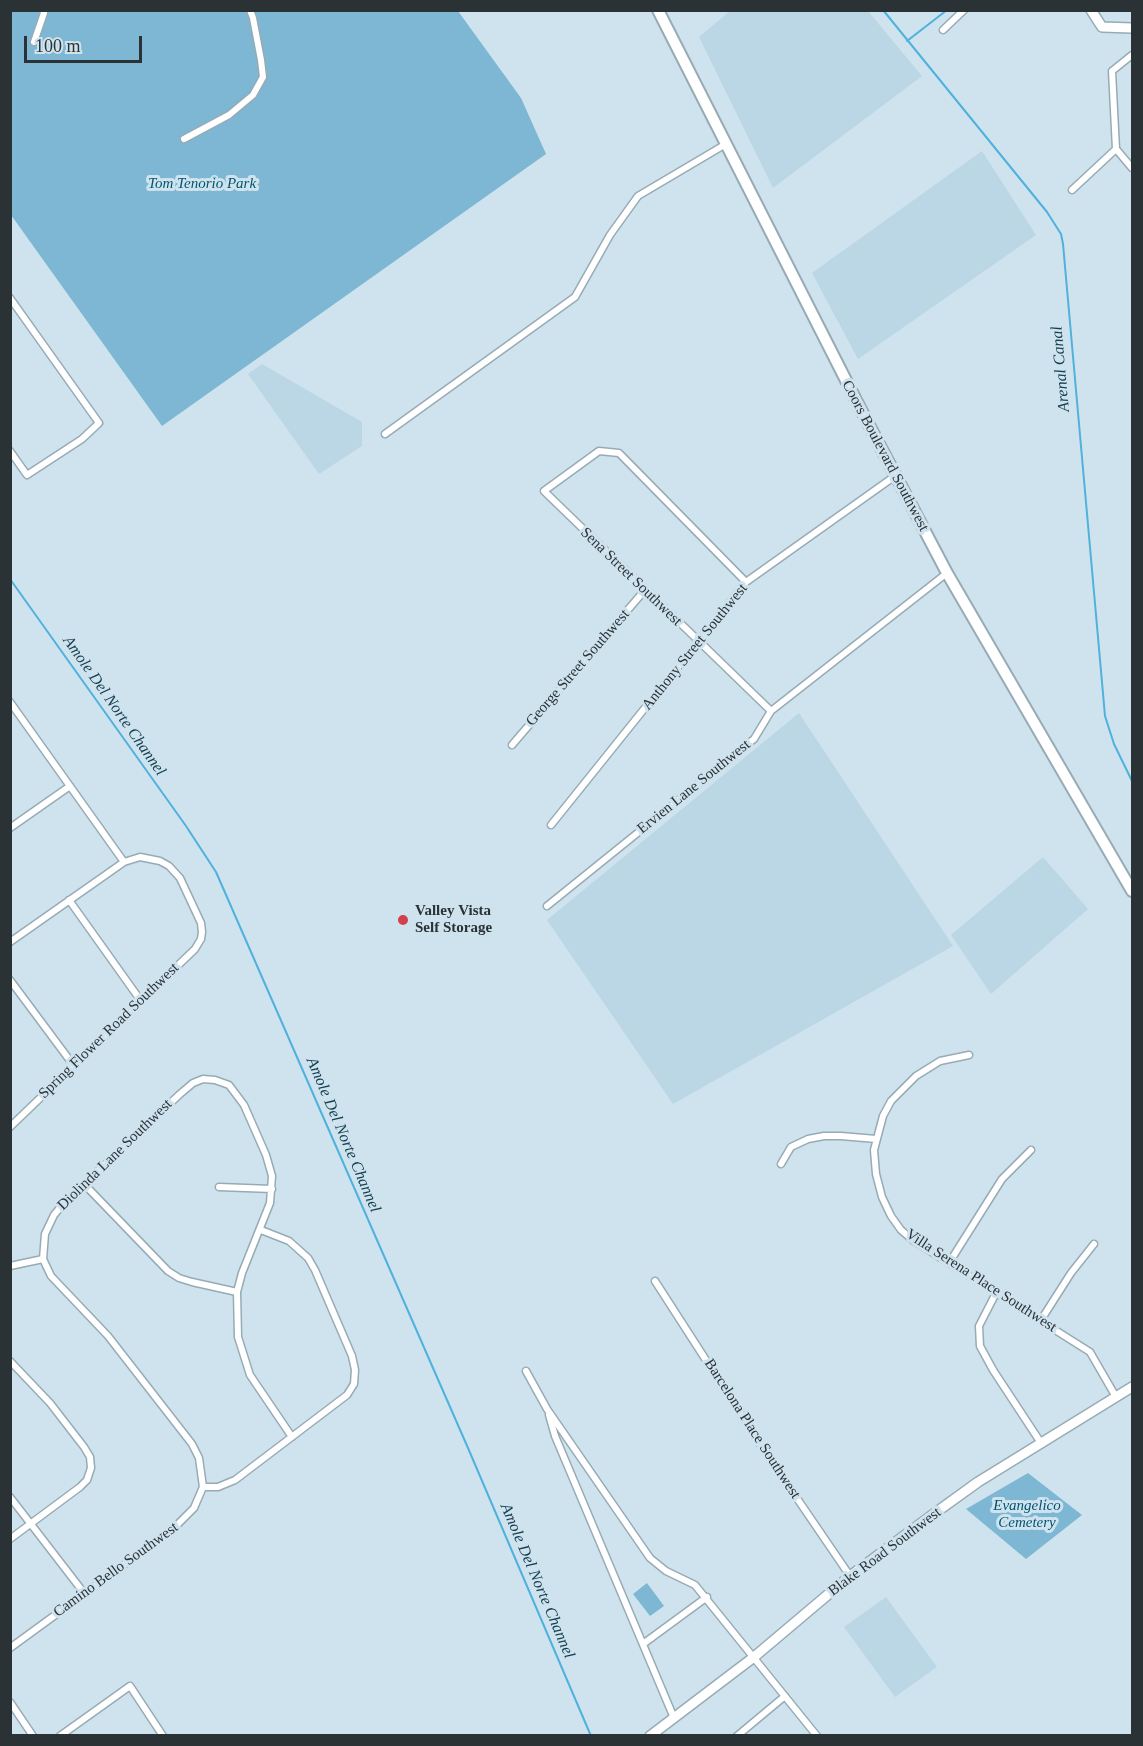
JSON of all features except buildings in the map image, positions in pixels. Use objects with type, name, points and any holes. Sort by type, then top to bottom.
[{"type":"main road","name":"Coors Boulevard Southwest","points":[[658,10],[946,573],[1132,891]]},
{"type":"main road","points":[[1090,10],[1102,27],[1132,28]]},
{"type":"main road","name":"Blake Road Southwest","points":[[650,1736],[754,1657],[850,1576],[978,1482],[1132,1387]]},
{"type":"street","points":[[34,42],[43,10]]},
{"type":"street","points":[[184,139],[229,115],[253,95],[263,77],[250,10]]},
{"type":"street","points":[[943,30],[964,10]]},
{"type":"street","points":[[1132,55],[1112,71],[1116,149],[1132,168]]},
{"type":"street","points":[[385,434],[575,297],[610,235],[638,196],[726,144]]},
{"type":"street","points":[[1072,190],[1116,149]]},
{"type":"street","points":[[10,298],[99,423],[82,439],[27,475],[10,451]]},
{"type":"street","name":"Sena Street Southwest","points":[[746,582],[620,453],[599,451],[544,492],[644,591],[771,711]]},
{"type":"street","name":"Anthony Street Southwest","points":[[551,825],[746,582],[895,476]]},
{"type":"street","name":"Ervien Lane Southwest","points":[[547,906],[754,739],[771,711],[946,573]]},
{"type":"street","name":"George Street Southwest","points":[[512,745],[644,591]]},
{"type":"street","points":[[10,702],[13,710],[124,862],[10,942]]},
{"type":"street","points":[[10,828],[70,786]]},
{"type":"street","name":"Spring Flower Road Southwest","points":[[10,1127],[195,949],[201,939],[201,923],[180,878],[169,866],[150,858],[140,857],[124,862]]},
{"type":"street","points":[[69,900],[141,1001]]},
{"type":"street","points":[[10,980],[74,1066]]},
{"type":"street","name":"Villa Serena Place Southwest","points":[[969,1055],[940,1061],[901,1088],[891,1101],[883,1116],[874,1150],[876,1174],[882,1197],[901,1230],[914,1241],[1089,1352],[1116,1397]]},
{"type":"street","name":"Diolinda Lane Southwest","points":[[43,1259],[45,1234],[54,1215],[84,1184],[193,1083],[203,1079],[229,1085],[244,1106],[270,1168],[272,1190]]},
{"type":"street","points":[[781,1164],[791,1147],[808,1139],[841,1136],[876,1139]]},
{"type":"street","points":[[949,1263],[1002,1179],[1031,1150]]},
{"type":"street","points":[[84,1184],[168,1271],[192,1282],[237,1292]]},
{"type":"street","points":[[219,1187],[272,1190],[261,1230],[242,1273],[237,1292],[237,1331],[245,1364],[257,1388],[292,1437]]},
{"type":"street","points":[[10,1266],[43,1259],[51,1276],[108,1336],[192,1444],[199,1458],[203,1487],[218,1487],[235,1480],[292,1437],[347,1395],[354,1384],[355,1370],[352,1356],[308,1258],[289,1241],[261,1230]]},
{"type":"street","points":[[1041,1320],[1071,1273],[1094,1244]]},
{"type":"street","name":"Barcelona Place Southwest","points":[[655,1281],[762,1447],[850,1576]]},
{"type":"street","points":[[996,1293],[979,1326],[980,1346],[1041,1443]]},
{"type":"street","points":[[10,1361],[50,1403],[84,1447],[90,1457],[92,1468],[87,1480],[80,1487],[10,1539]]},
{"type":"street","points":[[526,1371],[548,1409],[650,1558],[666,1571],[696,1585],[818,1736]]},
{"type":"street","points":[[548,1409],[555,1436],[674,1718]]},
{"type":"street","name":"Camino Bello Southwest","points":[[10,1648],[185,1518],[194,1508],[203,1487]]},
{"type":"street","points":[[10,1497],[84,1593]]},
{"type":"street","points":[[643,1644],[707,1597]]},
{"type":"street","points":[[60,1736],[130,1686],[163,1736]]},
{"type":"street","points":[[737,1736],[785,1696]]},
{"type":"street","points":[[10,1702],[33,1736]]},
{"type":"shaded area","points":[[730,11],[868,11],[922,76],[773,188],[699,37]]},
{"type":"shaded area","points":[[982,151],[1036,235],[858,359],[812,273]]},
{"type":"shaded area","points":[[262,364],[362,422],[362,446],[319,474],[248,374]]},
{"type":"shaded area","points":[[799,713],[953,946],[673,1104],[547,920]]},
{"type":"shaded area","points":[[1043,857],[1088,909],[991,994],[951,935]]},
{"type":"shaded area","points":[[886,1597],[937,1667],[895,1697],[844,1627]]},
{"type":"green space","name":"Tom Tenorio Park","points":[[10,11],[458,11],[521,98],[546,154],[162,426],[11,215]]},
{"type":"green space","name":"Evangelico Cemetery","points":[[1028,1473],[1082,1515],[1026,1559],[966,1509]]},
{"type":"green space","points":[[647,1583],[664,1606],[650,1616],[633,1594]]},
{"type":"waterway","name":"Arenal Canal","points":[[883,10],[1047,212],[1061,234],[1105,716],[1114,744],[1132,781]]},
{"type":"waterway","points":[[907,41],[947,10]]},
{"type":"waterway","name":"Amole Del Norte Channel","points":[[10,579],[186,826],[216,872],[468,1448],[591,1736]]},
{"type":"place","name":"Valley Vista Self Storage","points":[[403,920]]}]
